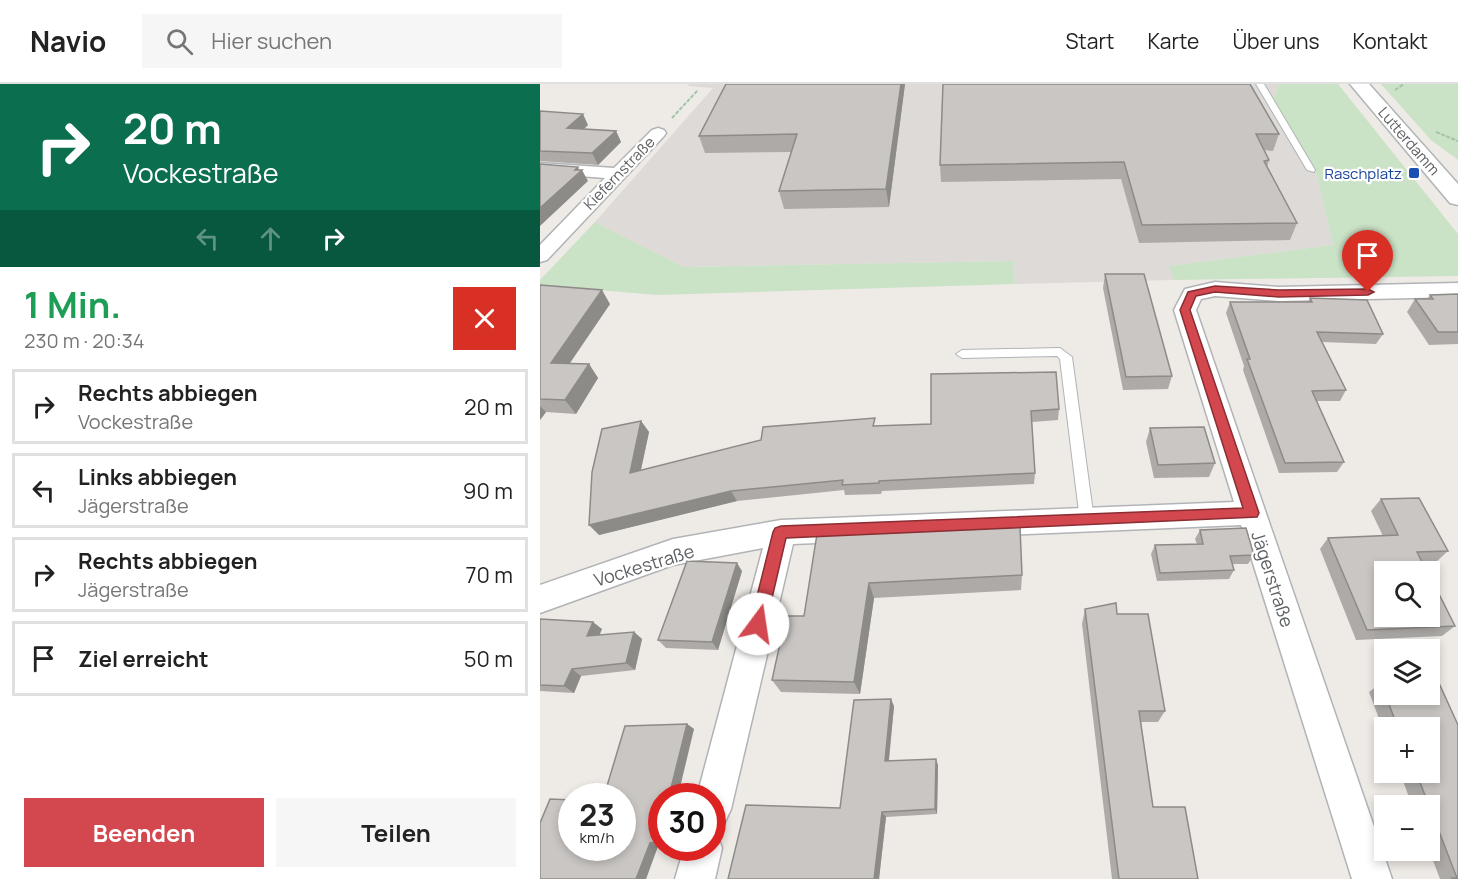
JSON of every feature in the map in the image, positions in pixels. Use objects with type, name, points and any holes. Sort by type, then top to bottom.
[{"type":"street","name":"Lutterdamm","points":[[1359,84],[1458,198]]},
{"type":"street","name":"Kiefernstraße","points":[[540,256],[658,133]]},
{"type":"street","points":[[540,168],[619,174]]},
{"type":"street","name":"Jägerstraße","points":[[1372,879],[1185,310],[1192,294],[1215,289],[1279,294],[1458,290]]},
{"type":"street","name":"Vockestraße","points":[[540,599],[673,552],[781,532],[1252,513]]},
{"type":"street","points":[[718,783],[781,532]]},
{"type":"street","points":[[695,879],[700,861]]},
{"type":"lane","points":[[1260,84],[1311,171]]},
{"type":"lane","points":[[963,354],[1060,352],[1066,357],[1087,520]]},
{"type":"path","name":"Kiefernstraße","points":[[658,133],[698,90]]},
{"type":"shaded area","points":[[689,84],[1279,84],[1273,100],[1316,172],[1333,245],[1170,266],[1174,280],[1015,284],[1013,261],[684,267],[595,222],[713,88],[688,86]]},
{"type":"green space","points":[[1279,84],[1338,84],[1458,234],[1458,276],[1174,280],[1169,266],[1333,245],[1316,172],[1273,100]]},
{"type":"green space","points":[[1381,84],[1458,84],[1458,160],[1431,140]]},
{"type":"green space","points":[[595,222],[684,267],[1013,261],[1015,284],[657,295],[540,285],[540,280]]},
{"type":"building","points":[[726,84],[901,84],[886,189],[779,191],[797,134],[699,136]]},
{"type":"building","points":[[943,84],[1250,84],[1279,134],[1256,134],[1269,160],[1264,161],[1297,223],[1142,225],[1124,162],[940,165]]},
{"type":"building","points":[[540,111],[583,114],[567,128],[616,131],[592,153],[540,151]]},
{"type":"building","points":[[540,164],[578,167],[575,170],[582,170],[540,208]]},
{"type":"building","points":[[1105,274],[1144,274],[1172,376],[1126,377]]},
{"type":"building","points":[[540,285],[602,290],[551,363],[589,364],[565,400],[540,399]]},
{"type":"building","points":[[1458,294],[1458,332],[1438,332],[1415,299],[1433,299],[1430,295]]},
{"type":"building","points":[[1310,298],[1367,300],[1383,334],[1317,332],[1346,390],[1312,391],[1344,462],[1285,463],[1247,359],[1250,359],[1230,302],[1312,302]]},
{"type":"building","points":[[1056,372],[1059,409],[1031,411],[1035,473],[842,485],[843,480],[731,491],[589,525],[592,472],[602,429],[641,421],[630,473],[761,440],[763,427],[875,418],[873,426],[931,424],[931,374]]},
{"type":"building","points":[[1204,427],[1215,463],[1158,465],[1150,428]]},
{"type":"building","points":[[1419,498],[1448,551],[1417,552],[1422,561],[1374,561],[1374,627],[1433,627],[1367,630],[1328,538],[1398,535],[1381,499]]},
{"type":"building","points":[[1020,527],[1022,575],[869,583],[854,682],[772,680],[786,616],[804,616],[817,534]]},
{"type":"building","points":[[1246,528],[1254,555],[1230,556],[1234,570],[1160,573],[1155,545],[1203,544],[1200,530]]},
{"type":"building","points":[[687,561],[737,563],[712,642],[658,640]]},
{"type":"building","points":[[1440,596],[1455,626],[1440,627]]},
{"type":"building","points":[[1116,603],[1117,614],[1148,614],[1165,711],[1139,711],[1153,807],[1185,807],[1198,879],[1119,879],[1085,609]]},
{"type":"building","points":[[540,619],[593,622],[587,636],[634,632],[626,663],[572,669],[564,686],[540,685]]},
{"type":"building","points":[[1440,685],[1458,725],[1458,879],[1452,878],[1457,878],[1440,834],[1440,795],[1425,795],[1420,783],[1440,783],[1440,717],[1394,717],[1389,705],[1440,705]]},
{"type":"building","points":[[891,699],[885,761],[936,759],[935,809],[882,812],[874,879],[728,879],[746,805],[840,808],[854,700]]},
{"type":"building","points":[[687,724],[672,783],[648,783],[648,848],[636,879],[540,879],[540,823],[550,799],[558,799],[558,861],[636,861],[636,783],[608,783],[625,726]]},
{"type":"place","name":"Raschplatz","points":[[1414,173]]},
{"type":"route","points":[[758,624],[781,532],[1252,513],[1185,310],[1192,294],[1215,289],[1279,294],[1368,292]]}]
